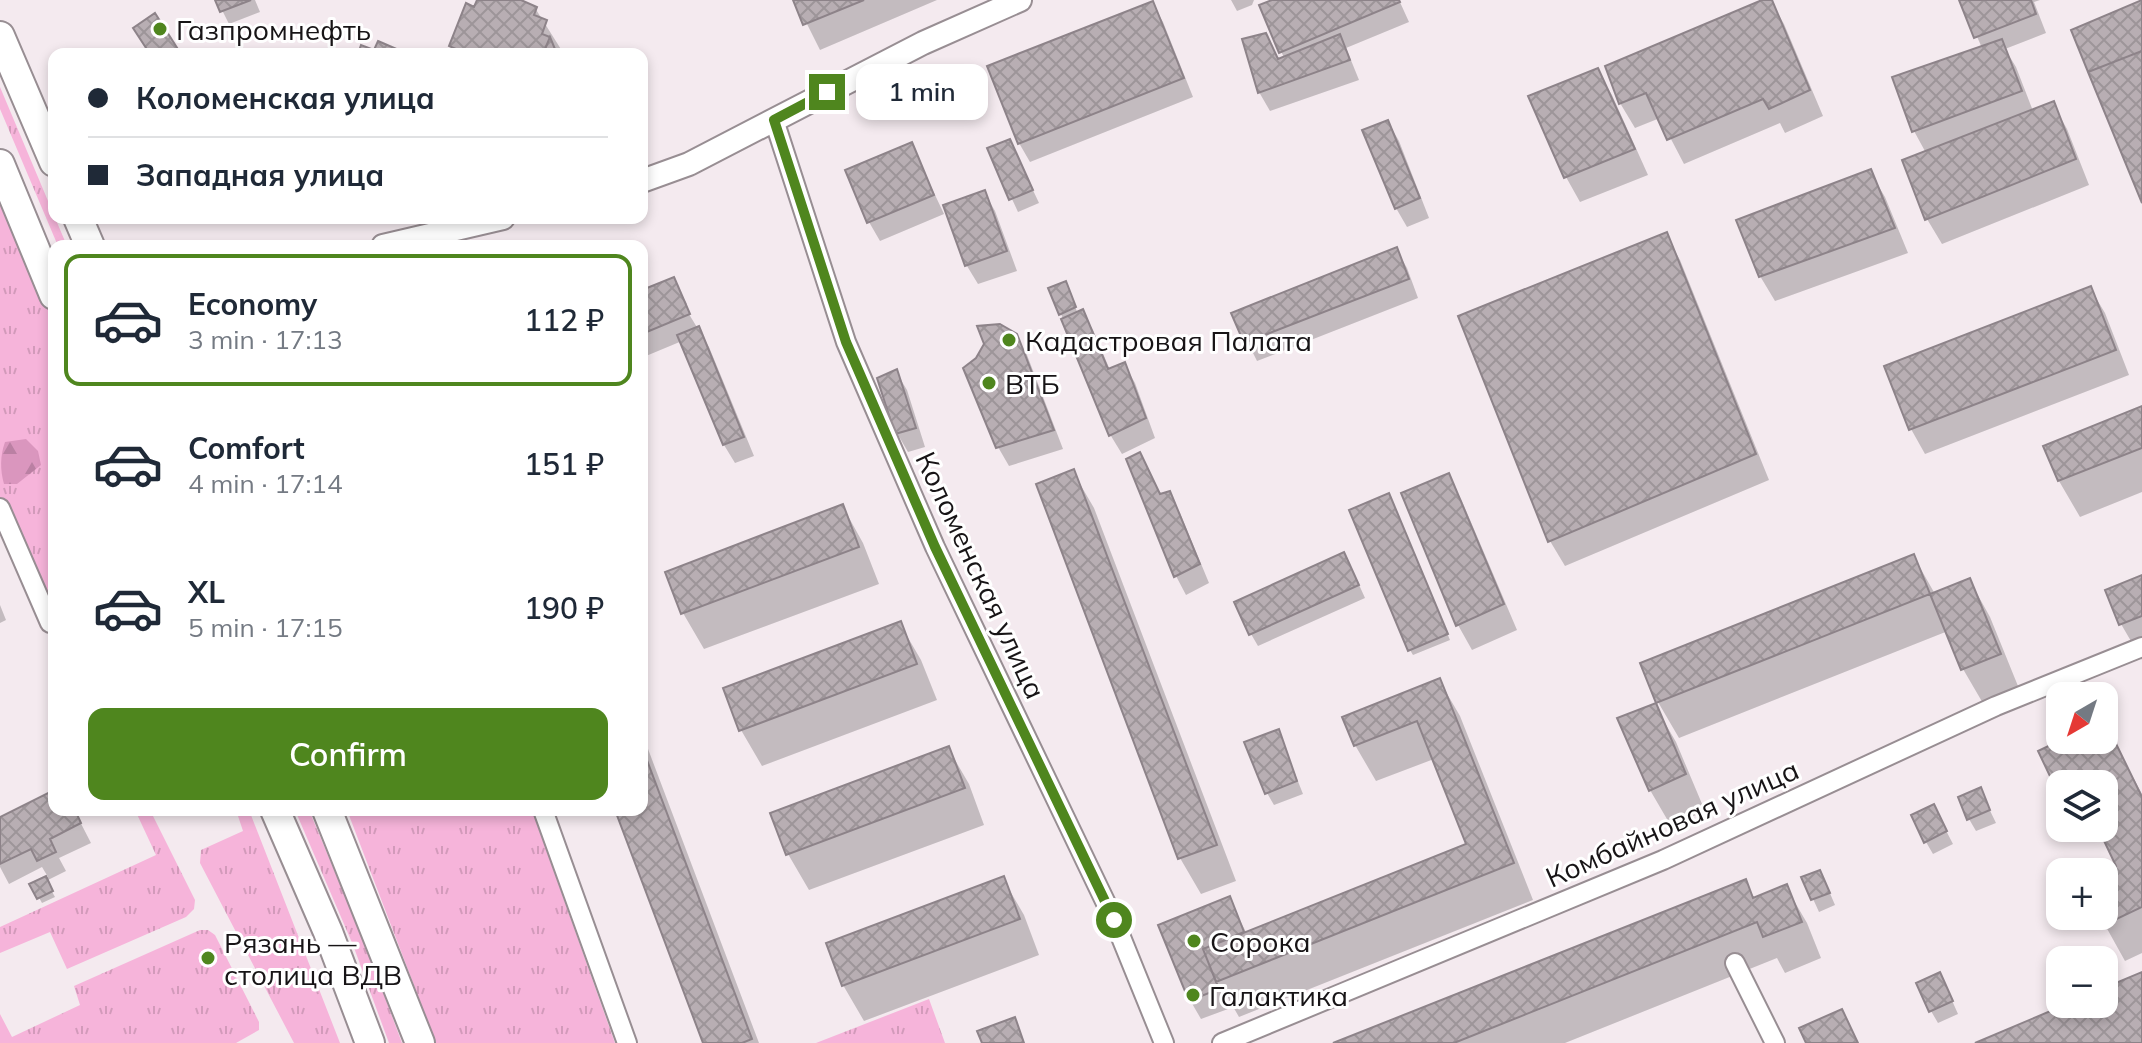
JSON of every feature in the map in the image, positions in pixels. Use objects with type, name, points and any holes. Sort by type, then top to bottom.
[{"type":"main road","points":[[0,36],[48,148]]},
{"type":"main road","points":[[0,164],[48,280]]},
{"type":"main road","points":[[278,816],[328,932],[370,1043]]},
{"type":"main road","points":[[329,816],[420,1043]]},
{"type":"street","points":[[648,179],[689,164],[923,43],[1020,0]]},
{"type":"street","name":"Коломенская улица","points":[[774,120],[846,342],[935,547],[1114,920],[1164,1043]]},
{"type":"street","points":[[409,240],[477,224]]},
{"type":"street","points":[[0,508],[48,618]]},
{"type":"street","name":"Комбайновая улица","points":[[1222,1043],[1663,860],[1996,706],[2142,647]]},
{"type":"street","points":[[545,816],[627,1043]]},
{"type":"street","points":[[1735,963],[1775,1043]]},
{"type":"green space","points":[[0,87],[48,201],[48,222],[0,109]]},
{"type":"green space","points":[[0,174],[48,283],[48,609],[0,508]]},
{"type":"green space","points":[[49,224],[58,224],[64,240],[55,240]]},
{"type":"green space","points":[[26,439],[38,451],[41,465],[17,484],[4,484],[1,463],[5,442]]},
{"type":"green space","points":[[138,816],[153,816],[195,900],[194,909],[186,917],[67,969],[50,932],[0,953],[0,927],[156,855]]},
{"type":"green space","points":[[238,816],[251,816],[340,1043],[294,1043],[200,863],[201,850],[243,831]]},
{"type":"green space","points":[[298,816],[312,816],[402,1043],[389,1043],[353,945]]},
{"type":"green space","points":[[349,816],[534,816],[615,1043],[436,1043]]},
{"type":"green space","points":[[200,930],[208,930],[215,935],[259,1022],[259,1030],[236,1043],[0,1043],[0,1014],[12,1037],[80,1005],[74,986]]},
{"type":"green space","points":[[929,999],[945,1043],[816,1043]]},
{"type":"building","points":[[215,0],[251,0],[220,12]]},
{"type":"building","points":[[477,0],[521,0],[537,7],[534,15],[547,20],[542,34],[550,37],[545,48],[449,46],[466,3],[474,7]]},
{"type":"building","points":[[793,0],[864,0],[803,25]]},
{"type":"building","points":[[1272,0],[1400,2],[1279,53],[1259,5]]},
{"type":"building","points":[[1762,0],[1772,0],[1810,90],[1769,109],[1763,99],[1667,140],[1646,93],[1619,104],[1605,66]]},
{"type":"building","points":[[1959,0],[2031,0],[2036,14],[1974,38]]},
{"type":"building","points":[[2142,0],[2142,51],[2088,72],[2071,30]]},
{"type":"building","points":[[1153,1],[1184,78],[1018,144],[987,66]]},
{"type":"building","points":[[155,13],[177,48],[146,48],[133,28]]},
{"type":"building","points":[[1266,33],[1278,59],[1340,34],[1350,60],[1258,93],[1242,39]]},
{"type":"building","points":[[550,37],[555,48],[545,48]]},
{"type":"building","points":[[2002,39],[2022,91],[1912,132],[1892,77]]},
{"type":"building","points":[[378,41],[394,48],[375,48]]},
{"type":"building","points":[[2142,51],[2142,203],[2088,72]]},
{"type":"building","points":[[1598,68],[1635,149],[1564,178],[1528,96]]},
{"type":"building","points":[[2054,101],[2076,159],[1925,220],[1902,160]]},
{"type":"building","points":[[1388,120],[1420,198],[1395,209],[1362,130]]},
{"type":"building","points":[[1010,139],[1033,190],[1009,200],[987,148]]},
{"type":"building","points":[[912,142],[934,195],[867,223],[845,170]]},
{"type":"building","points":[[1871,169],[1895,228],[1759,277],[1736,220]]},
{"type":"building","points":[[985,190],[1007,251],[965,266],[943,205]]},
{"type":"building","points":[[1667,232],[1756,454],[1548,542],[1458,316]]},
{"type":"building","points":[[1397,247],[1409,279],[1244,343],[1231,313]]},
{"type":"building","points":[[674,277],[690,314],[648,332],[648,288]]},
{"type":"building","points":[[1066,281],[1076,307],[1059,315],[1048,288]]},
{"type":"building","points":[[2091,286],[2116,350],[1909,430],[1884,366]]},
{"type":"building","points":[[1083,309],[1108,369],[1125,362],[1146,418],[1109,436],[1061,319]]},
{"type":"building","points":[[1000,324],[1017,334],[1054,430],[996,448],[963,368],[976,358],[984,344],[977,326]]},
{"type":"building","points":[[699,326],[744,437],[723,445],[677,335]]},
{"type":"building","points":[[897,369],[916,428],[895,434],[877,378]]},
{"type":"building","points":[[2142,406],[2142,448],[2058,481],[2043,446]]},
{"type":"building","points":[[1140,452],[1160,494],[1170,491],[1200,564],[1174,577],[1126,459]]},
{"type":"building","points":[[1074,469],[1217,845],[1178,859],[1036,484]]},
{"type":"building","points":[[1449,473],[1504,604],[1456,626],[1401,493]]},
{"type":"building","points":[[1389,493],[1448,634],[1408,651],[1349,510]]},
{"type":"building","points":[[843,504],[859,547],[681,614],[665,572]]},
{"type":"building","points":[[1344,552],[1359,585],[1249,635],[1234,602]]},
{"type":"building","points":[[1914,554],[1930,594],[1656,703],[1640,663]]},
{"type":"building","points":[[2142,575],[2142,616],[2119,625],[2105,590]]},
{"type":"building","points":[[1970,578],[2001,654],[1961,670],[1930,594]]},
{"type":"building","points":[[901,621],[917,664],[739,731],[723,688]]},
{"type":"building","points":[[1440,678],[1514,863],[1216,982],[1203,949],[1466,844],[1417,721],[1354,746],[1342,717]]},
{"type":"building","points":[[1656,703],[1686,774],[1649,791],[1617,718]]},
{"type":"building","points":[[1279,729],[1297,781],[1265,794],[1244,742]]},
{"type":"building","points":[[949,746],[965,788],[786,855],[770,813]]},
{"type":"building","points":[[2046,747],[2046,754],[2118,754],[2118,748],[2142,797],[2142,907],[2118,918],[2118,858],[2112,858],[2105,842],[2118,842],[2118,770],[2047,770],[2038,751]]},
{"type":"building","points":[[648,763],[752,1039],[742,1043],[703,1043],[617,816],[648,816]]},
{"type":"building","points":[[1981,787],[1990,810],[1967,820],[1958,797]]},
{"type":"building","points":[[48,793],[48,816],[78,816],[81,823],[50,839],[56,852],[37,861],[31,849],[0,864],[0,817]]},
{"type":"building","points":[[1934,804],[1947,831],[1924,843],[1911,815]]},
{"type":"building","points":[[1820,870],[1830,893],[1811,900],[1801,877]]},
{"type":"building","points":[[46,876],[53,891],[37,899],[29,884]]},
{"type":"building","points":[[1004,876],[1020,919],[842,986],[826,943]]},
{"type":"building","points":[[1746,879],[1753,898],[1787,884],[1802,922],[1763,937],[1757,922],[1454,1043],[1333,1043]]},
{"type":"building","name":"Сорока","points":[[1230,896],[1244,932],[1203,949],[1219,989],[1189,1001],[1158,925]]},
{"type":"building","points":[[1940,972],[1953,1001],[1929,1012],[1916,983]]},
{"type":"building","points":[[2142,972],[2142,1043],[1975,1043],[2046,1013],[2046,1018],[2118,1018],[2118,982]]},
{"type":"building","points":[[1842,1009],[1858,1043],[1806,1043],[1799,1028]]},
{"type":"building","points":[[1015,1017],[1024,1043],[982,1043],[977,1031]]},
{"type":"place","name":"Газпромнефть","points":[[160,29]]},
{"type":"place","name":"Кадастровая Палата","points":[[1009,340]]},
{"type":"place","name":"ВТБ","points":[[989,383]]},
{"type":"place","name":"Сорока","points":[[1194,941]]},
{"type":"place","name":"Рязань — столица ВДВ","points":[[208,958]]},
{"type":"place","name":"Галактика","points":[[1193,995]]},
{"type":"route","points":[[827,92],[774,120],[846,342],[935,547],[1114,920]]}]
